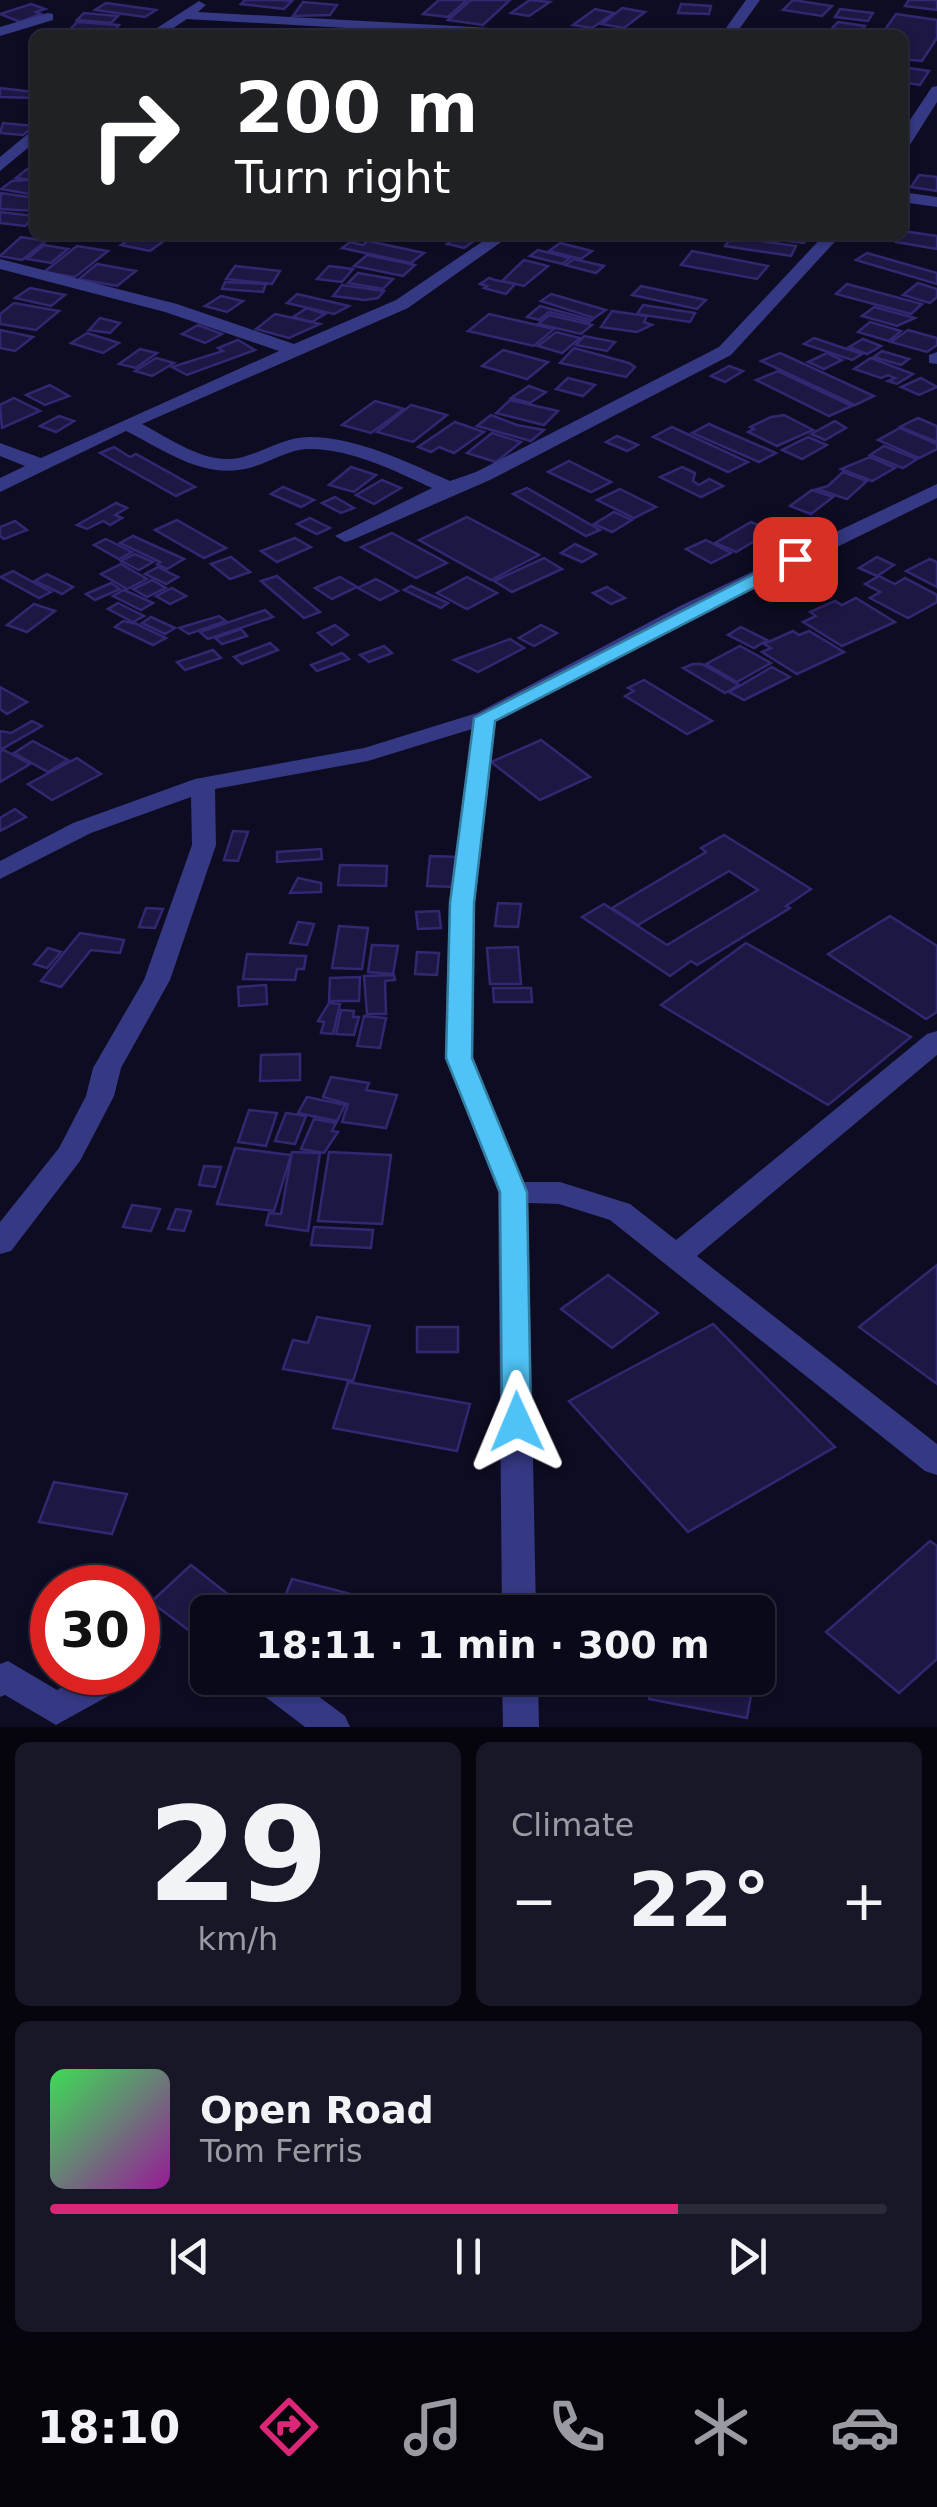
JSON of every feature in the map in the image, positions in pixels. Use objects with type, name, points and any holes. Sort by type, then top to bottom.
[{"type":"street","points":[[162,30],[208,0]]},
{"type":"street","points":[[732,30],[753,0]]},
{"type":"street","points":[[185,15],[341,18],[486,30]]},
{"type":"street","points":[[0,32],[48,17]]},
{"type":"street","points":[[908,136],[937,90]]},
{"type":"street","points":[[0,166],[30,138]]},
{"type":"street","points":[[908,198],[937,202]]},
{"type":"street","points":[[0,486],[126,424],[402,304],[496,240]]},
{"type":"street","points":[[344,536],[483,476],[725,352],[828,240]]},
{"type":"street","points":[[0,264],[171,308],[294,350]]},
{"type":"street","points":[[126,424],[209,463],[244,465],[296,444],[320,445],[387,461],[449,488]]},
{"type":"street","points":[[0,449],[41,464]]},
{"type":"street","points":[[0,871],[82,828],[203,784],[368,754],[485,718],[688,611],[937,490]]},
{"type":"street","points":[[485,718],[462,903],[459,1058],[513,1192],[520,1595]]},
{"type":"street","points":[[0,1243],[70,1154],[100,1096],[107,1068],[157,980],[204,845],[203,784]]},
{"type":"street","points":[[678,1255],[937,1040]]},
{"type":"street","points":[[513,1192],[560,1194],[620,1212],[937,1462]]},
{"type":"street","points":[[0,1680],[8,1677],[30,1692]]},
{"type":"street","points":[[35,1695],[56,1709],[80,1695]]},
{"type":"street","points":[[290,1695],[332,1727]]},
{"type":"street","points":[[520,1695],[521,1727]]},
{"type":"building","points":[[245,0],[292,1],[284,9],[241,4]]},
{"type":"building","points":[[439,0],[467,0],[448,17],[423,14]]},
{"type":"building","points":[[471,0],[510,0],[483,25],[448,20]]},
{"type":"building","points":[[530,0],[550,2],[529,16],[511,13]]},
{"type":"building","points":[[793,0],[832,6],[822,16],[783,10]]},
{"type":"building","points":[[909,0],[937,0],[937,10],[905,6]]},
{"type":"building","points":[[303,2],[337,5],[330,15],[293,16]]},
{"type":"building","points":[[106,3],[156,10],[145,17],[95,10]]},
{"type":"building","points":[[31,4],[45,9],[20,22],[0,14]]},
{"type":"building","points":[[681,4],[711,6],[709,14],[678,13]]},
{"type":"building","points":[[622,8],[645,12],[624,28],[602,24]]},
{"type":"building","points":[[595,9],[614,13],[592,28],[573,25]]},
{"type":"building","points":[[840,9],[873,13],[868,21],[835,17]]},
{"type":"building","points":[[84,13],[118,16],[111,23],[77,20]]},
{"type":"building","points":[[896,14],[937,20],[937,38],[922,61],[908,60],[908,30],[885,30]]},
{"type":"building","points":[[77,22],[119,25],[115,30],[70,30]]},
{"type":"building","points":[[838,22],[865,26],[861,30],[830,30]]},
{"type":"building","points":[[908,68],[929,71],[920,85],[908,83]]},
{"type":"building","points":[[0,88],[30,91],[30,98],[0,97]]},
{"type":"building","points":[[3,123],[30,126],[23,135],[0,133]]},
{"type":"building","points":[[27,169],[30,169],[30,180],[16,178]]},
{"type":"building","points":[[919,175],[937,177],[937,191],[911,187]]},
{"type":"building","points":[[30,180],[30,194],[1,189],[12,181]]},
{"type":"building","points":[[1,193],[30,197],[30,211],[0,209]]},
{"type":"building","points":[[0,212],[30,215],[25,226],[0,223]]},
{"type":"building","points":[[908,232],[937,236],[937,249],[896,242],[908,240]]},
{"type":"building","points":[[21,237],[46,241],[22,260],[0,256]]},
{"type":"building","points":[[128,240],[164,241],[150,251],[121,245]]},
{"type":"building","points":[[452,240],[475,240],[464,248],[447,244]]},
{"type":"building","points":[[729,240],[753,240],[796,246],[791,256],[725,246]]},
{"type":"building","points":[[368,241],[424,253],[411,263],[342,248],[350,242],[363,245]]},
{"type":"building","points":[[560,243],[592,251],[581,259],[549,251]]},
{"type":"building","points":[[44,245],[68,249],[51,263],[27,259]]},
{"type":"building","points":[[77,246],[108,251],[75,277],[44,272]]},
{"type":"building","points":[[538,250],[570,258],[562,264],[530,256]]},
{"type":"building","points":[[692,251],[768,266],[757,279],[681,265]]},
{"type":"building","points":[[867,253],[937,273],[937,284],[856,260]]},
{"type":"building","points":[[367,255],[415,265],[403,276],[354,266]]},
{"type":"building","points":[[574,259],[604,266],[596,273],[565,265]]},
{"type":"building","points":[[524,260],[548,266],[524,286],[502,281]]},
{"type":"building","points":[[97,264],[136,271],[117,286],[79,279]]},
{"type":"building","points":[[235,266],[280,271],[272,284],[226,279]]},
{"type":"building","points":[[329,266],[353,269],[342,282],[317,279]]},
{"type":"building","points":[[358,273],[393,279],[383,289],[348,283]]},
{"type":"building","points":[[489,278],[515,284],[506,294],[480,284]]},
{"type":"building","points":[[225,282],[266,284],[263,292],[222,289]]},
{"type":"building","points":[[918,283],[937,289],[937,297],[930,303],[903,295]]},
{"type":"building","points":[[847,284],[922,304],[911,314],[836,294]]},
{"type":"building","points":[[342,285],[384,291],[378,298],[365,300],[333,296]]},
{"type":"building","points":[[641,286],[706,300],[697,309],[632,295]]},
{"type":"building","points":[[30,288],[65,295],[51,306],[15,298]]},
{"type":"building","points":[[297,294],[349,306],[334,314],[287,303]]},
{"type":"building","points":[[551,294],[606,310],[594,318],[541,301]]},
{"type":"building","points":[[221,296],[243,301],[227,312],[205,306]]},
{"type":"building","points":[[14,303],[59,311],[36,330],[0,324],[0,314]]},
{"type":"building","points":[[643,305],[695,313],[690,322],[637,314]]},
{"type":"building","points":[[540,306],[592,320],[549,312],[539,320],[527,317]]},
{"type":"building","points":[[874,307],[915,318],[897,326],[862,316]]},
{"type":"building","points":[[307,308],[325,314],[312,322],[293,317]]},
{"type":"building","points":[[612,311],[647,316],[644,322],[652,325],[637,332],[601,327]]},
{"type":"building","points":[[275,314],[320,324],[289,338],[256,329]]},
{"type":"building","points":[[489,314],[554,329],[534,346],[468,331]]},
{"type":"building","points":[[549,315],[592,325],[581,334],[538,324]]},
{"type":"building","points":[[100,318],[120,323],[110,333],[89,330]]},
{"type":"building","points":[[870,322],[901,331],[889,341],[858,332]]},
{"type":"building","points":[[198,325],[222,334],[205,343],[182,334]]},
{"type":"building","points":[[0,330],[33,337],[15,351],[0,348]]},
{"type":"building","points":[[908,330],[937,338],[937,345],[927,352],[891,342]]},
{"type":"building","points":[[556,332],[580,338],[562,353],[538,346]]},
{"type":"building","points":[[87,333],[119,343],[103,353],[71,343]]},
{"type":"building","points":[[584,336],[615,342],[607,351],[576,345]]},
{"type":"building","points":[[814,338],[862,354],[852,360],[804,344]]},
{"type":"building","points":[[863,339],[881,346],[867,354],[849,347]]},
{"type":"building","points":[[238,340],[255,350],[187,375],[172,367],[223,351],[218,348]]},
{"type":"building","points":[[574,348],[635,367],[626,377],[560,363]]},
{"type":"building","points":[[140,349],[157,353],[136,368],[119,364]]},
{"type":"building","points":[[503,350],[548,362],[527,379],[482,366]]},
{"type":"building","points":[[882,351],[909,359],[901,365],[874,357]]},
{"type":"building","points":[[780,353],[874,396],[855,405],[761,361]]},
{"type":"building","points":[[827,353],[842,360],[824,369],[808,362]]},
{"type":"building","points":[[156,358],[174,363],[152,376],[135,371]]},
{"type":"building","points":[[871,358],[913,374],[897,384],[888,381],[895,378],[888,375],[881,378],[854,369]]},
{"type":"building","points":[[729,366],[743,371],[725,382],[711,376]]},
{"type":"building","points":[[778,371],[852,406],[829,416],[756,380]]},
{"type":"building","points":[[568,378],[595,385],[583,396],[556,389]]},
{"type":"building","points":[[921,378],[937,387],[919,395],[901,387]]},
{"type":"building","points":[[50,385],[69,396],[45,405],[26,395]]},
{"type":"building","points":[[529,386],[546,392],[530,403],[511,398]]},
{"type":"building","points":[[14,398],[40,411],[2,428],[0,405]]},
{"type":"building","points":[[510,400],[558,411],[544,425],[496,413]]},
{"type":"building","points":[[375,401],[404,409],[371,433],[342,425]]},
{"type":"building","points":[[411,405],[447,415],[413,442],[377,432]]},
{"type":"building","points":[[491,415],[544,430],[531,441],[477,426]]},
{"type":"building","points":[[784,415],[813,430],[777,446],[748,432],[754,429],[750,427],[771,417]]},
{"type":"building","points":[[59,416],[74,421],[56,432],[40,426]]},
{"type":"building","points":[[918,418],[937,426],[937,442],[900,427]]},
{"type":"building","points":[[835,421],[846,428],[825,440],[811,434]]},
{"type":"building","points":[[455,422],[484,432],[454,453],[439,447],[431,452],[418,447]]},
{"type":"building","points":[[709,424],[776,453],[759,462],[692,433]]},
{"type":"building","points":[[672,427],[748,462],[728,472],[653,437]]},
{"type":"building","points":[[900,428],[937,444],[937,449],[919,458],[878,440]]},
{"type":"building","points":[[492,433],[521,442],[496,462],[467,453]]},
{"type":"building","points":[[617,436],[638,445],[627,451],[606,442]]},
{"type":"building","points":[[808,437],[827,445],[802,459],[782,450]]},
{"type":"building","points":[[884,446],[917,459],[903,468],[870,455]]},
{"type":"building","points":[[114,447],[130,457],[136,454],[195,487],[176,496],[100,453]]},
{"type":"building","points":[[870,457],[895,468],[872,481],[841,469]]},
{"type":"building","points":[[569,461],[611,482],[591,492],[548,472]]},
{"type":"building","points":[[351,467],[376,475],[354,492],[329,485]]},
{"type":"building","points":[[682,467],[695,473],[693,481],[699,485],[709,479],[723,486],[701,497],[660,477]]},
{"type":"building","points":[[843,472],[867,481],[847,499],[817,489],[828,486]]},
{"type":"building","points":[[382,480],[401,488],[374,504],[356,495]]},
{"type":"building","points":[[283,487],[314,500],[301,507],[271,494]]},
{"type":"building","points":[[527,488],[600,530],[586,536],[513,494]]},
{"type":"building","points":[[620,489],[656,507],[634,518],[597,500]]},
{"type":"building","points":[[812,490],[833,497],[811,514],[790,506]]},
{"type":"building","points":[[335,497],[354,508],[341,513],[322,503]]},
{"type":"building","points":[[116,503],[127,508],[115,515],[122,518],[110,525],[103,521],[87,529],[77,525]]},
{"type":"building","points":[[614,512],[632,520],[612,532],[594,524]]},
{"type":"building","points":[[467,517],[539,555],[491,580],[419,540]]},
{"type":"building","points":[[310,518],[330,528],[317,534],[297,524]]},
{"type":"building","points":[[177,520],[226,548],[204,558],[155,530]]},
{"type":"building","points":[[15,521],[27,530],[4,539],[0,536],[0,527]]},
{"type":"building","points":[[751,522],[771,531],[736,552],[715,543]]},
{"type":"building","points":[[392,533],[447,563],[416,578],[361,547]]},
{"type":"building","points":[[133,536],[184,559],[167,569],[120,543]]},
{"type":"building","points":[[295,538],[311,547],[277,562],[261,551]]},
{"type":"building","points":[[106,539],[132,552],[119,559],[94,545]]},
{"type":"building","points":[[706,540],[731,553],[711,563],[686,549]]},
{"type":"building","points":[[575,544],[596,554],[582,562],[561,553]]},
{"type":"building","points":[[135,554],[153,562],[139,570],[121,561]]},
{"type":"building","points":[[231,557],[250,572],[230,579],[211,564]]},
{"type":"building","points":[[877,557],[894,565],[877,576],[859,568]]},
{"type":"building","points":[[544,558],[562,569],[512,592],[494,581]]},
{"type":"building","points":[[930,559],[937,562],[937,587],[906,571]]},
{"type":"building","points":[[121,564],[147,579],[127,589],[101,574]]},
{"type":"building","points":[[158,567],[178,577],[166,584],[145,574]]},
{"type":"building","points":[[13,571],[51,592],[39,598],[1,577]]},
{"type":"building","points":[[47,574],[73,587],[62,594],[35,581]]},
{"type":"building","points":[[277,576],[320,612],[304,618],[261,581]]},
{"type":"building","points":[[879,576],[895,584],[905,578],[937,595],[937,602],[908,618],[870,598],[880,592],[865,584]]},
{"type":"building","points":[[340,577],[357,587],[332,599],[315,588]]},
{"type":"building","points":[[467,577],[497,593],[467,609],[437,593]]},
{"type":"building","points":[[376,579],[398,591],[380,600],[358,588]]},
{"type":"building","points":[[152,580],[166,588],[147,597],[133,589]]},
{"type":"building","points":[[111,583],[120,589],[95,600],[86,594]]},
{"type":"building","points":[[411,586],[448,603],[441,608],[404,590]]},
{"type":"building","points":[[607,587],[625,598],[611,604],[593,593]]},
{"type":"building","points":[[172,588],[186,596],[170,604],[156,596]]},
{"type":"building","points":[[124,590],[153,603],[141,610],[113,596]]},
{"type":"building","points":[[856,598],[895,622],[842,646],[803,622],[816,616],[810,612],[835,601],[842,605]]},
{"type":"building","points":[[118,603],[144,616],[133,622],[108,609]]},
{"type":"building","points":[[34,604],[55,611],[27,632],[7,625]]},
{"type":"building","points":[[265,610],[273,617],[208,639],[200,632]]},
{"type":"building","points":[[219,616],[226,621],[189,634],[179,628]]},
{"type":"building","points":[[151,617],[175,628],[165,634],[142,623]]},
{"type":"building","points":[[123,621],[166,638],[153,645],[115,627]]},
{"type":"building","points":[[335,625],[348,635],[332,645],[318,633]]},
{"type":"building","points":[[541,625],[557,633],[534,646],[519,638]]},
{"type":"building","points":[[741,627],[767,640],[754,648],[728,635]]},
{"type":"building","points":[[241,629],[247,636],[222,644],[215,638]]},
{"type":"building","points":[[793,631],[799,635],[809,631],[844,652],[797,674],[762,652],[771,648],[764,644]]},
{"type":"building","points":[[510,639],[524,648],[478,672],[454,660]]},
{"type":"building","points":[[270,643],[278,650],[242,664],[234,657]]},
{"type":"building","points":[[384,646],[392,653],[369,662],[360,655]]},
{"type":"building","points":[[740,646],[771,663],[737,682],[706,664]]},
{"type":"building","points":[[213,650],[221,658],[185,670],[177,662]]},
{"type":"building","points":[[342,653],[349,659],[317,671],[311,665]]},
{"type":"building","points":[[702,664],[739,685],[725,693],[683,668]]},
{"type":"building","points":[[772,667],[790,677],[744,700],[729,692]]},
{"type":"building","points":[[644,680],[712,721],[687,734],[625,696],[634,691],[628,688]]},
{"type":"building","points":[[0,687],[27,702],[7,714],[0,709]]},
{"type":"building","points":[[32,721],[42,726],[0,750],[0,731],[11,733]]},
{"type":"building","points":[[541,740],[590,777],[540,800],[491,762]]},
{"type":"building","points":[[33,741],[68,760],[48,772],[14,753]]},
{"type":"building","points":[[4,750],[30,764],[0,782],[0,752]]},
{"type":"building","points":[[77,758],[101,774],[52,800],[28,784]]},
{"type":"building","points":[[15,809],[26,817],[0,831],[0,818]]},
{"type":"building","points":[[233,831],[248,832],[238,861],[224,860]]},
{"type":"building","points":[[724,835],[811,889],[786,906],[790,908],[697,965],[691,961],[670,976],[582,917],[604,904],[667,945],[758,890],[729,871],[638,925],[612,908],[706,852],[701,848]]},
{"type":"building","points":[[321,849],[322,859],[277,862],[277,852]]},
{"type":"building","points":[[430,856],[460,857],[457,887],[427,886]]},
{"type":"building","points":[[340,865],[387,866],[386,886],[338,885]]},
{"type":"building","points":[[298,878],[321,883],[321,892],[290,893]]},
{"type":"building","points":[[498,903],[521,904],[518,927],[495,926]]},
{"type":"building","points":[[146,908],[163,909],[155,928],[139,927]]},
{"type":"building","points":[[439,911],[441,928],[418,929],[416,912]]},
{"type":"building","points":[[890,916],[937,946],[937,1012],[926,1019],[828,954]]},
{"type":"building","points":[[298,922],[314,924],[307,945],[290,943]]},
{"type":"building","points":[[339,926],[368,928],[362,969],[332,968]]},
{"type":"building","points":[[80,933],[124,940],[120,953],[91,950],[61,987],[41,981]]},
{"type":"building","points":[[746,943],[911,1037],[828,1105],[661,1005]]},
{"type":"building","points":[[372,945],[398,946],[393,974],[368,972]]},
{"type":"building","points":[[518,947],[521,984],[490,984],[487,948]]},
{"type":"building","points":[[48,948],[61,952],[47,968],[34,964]]},
{"type":"building","points":[[417,952],[439,953],[437,975],[415,974]]},
{"type":"building","points":[[247,954],[306,956],[304,969],[297,969],[295,980],[243,979]]},
{"type":"building","points":[[394,975],[395,980],[385,981],[386,1014],[367,1014],[364,976]]},
{"type":"building","points":[[360,977],[359,1001],[329,1001],[330,978]]},
{"type":"building","points":[[266,985],[267,1004],[239,1006],[238,987]]},
{"type":"building","points":[[493,988],[531,988],[532,1002],[494,1002]]},
{"type":"building","points":[[329,1003],[340,1004],[333,1034],[321,1033],[324,1022],[318,1021]]},
{"type":"building","points":[[341,1010],[354,1011],[353,1017],[359,1017],[354,1035],[336,1034]]},
{"type":"building","points":[[364,1016],[386,1018],[380,1048],[357,1046]]},
{"type":"building","points":[[300,1054],[300,1080],[260,1081],[261,1055]]},
{"type":"building","points":[[331,1077],[369,1083],[366,1090],[397,1095],[386,1128],[342,1122],[348,1104],[323,1097]]},
{"type":"building","points":[[307,1097],[345,1105],[337,1121],[298,1113]]},
{"type":"building","points":[[249,1110],[277,1113],[266,1146],[238,1142]]},
{"type":"building","points":[[286,1113],[306,1116],[295,1144],[275,1141]]},
{"type":"building","points":[[314,1119],[336,1123],[332,1131],[338,1132],[324,1153],[301,1149]]},
{"type":"building","points":[[235,1148],[291,1155],[274,1211],[217,1204]]},
{"type":"building","points":[[292,1152],[320,1153],[308,1231],[266,1225],[269,1213],[281,1214]]},
{"type":"building","points":[[329,1152],[391,1155],[382,1224],[318,1221]]},
{"type":"building","points":[[204,1166],[221,1167],[215,1187],[199,1185]]},
{"type":"building","points":[[132,1205],[160,1209],[151,1231],[123,1227]]},
{"type":"building","points":[[176,1209],[191,1211],[184,1231],[168,1229]]},
{"type":"building","points":[[314,1227],[373,1230],[371,1248],[311,1245]]},
{"type":"building","points":[[937,1265],[937,1384],[859,1327]]},
{"type":"building","points":[[608,1275],[658,1313],[612,1348],[561,1309]]},
{"type":"building","points":[[317,1317],[370,1326],[353,1381],[283,1369],[293,1340],[308,1343]]},
{"type":"building","points":[[713,1324],[835,1447],[688,1532],[569,1401]]},
{"type":"building","points":[[417,1327],[458,1327],[458,1352],[417,1352]]},
{"type":"building","points":[[348,1382],[470,1404],[457,1451],[333,1428]]},
{"type":"building","points":[[54,1482],[127,1494],[112,1534],[39,1522]]},
{"type":"building","points":[[930,1541],[937,1546],[937,1659],[899,1693],[826,1632]]},
{"type":"building","points":[[191,1565],[229,1595],[190,1595],[190,1631],[160,1609],[160,1594]]},
{"type":"building","points":[[292,1579],[355,1595],[286,1595]]},
{"type":"building","points":[[650,1695],[751,1695],[747,1718],[649,1699]]},
{"type":"route","points":[[517,1422],[513,1192],[459,1058],[462,903],[485,718],[795,559]]}]
